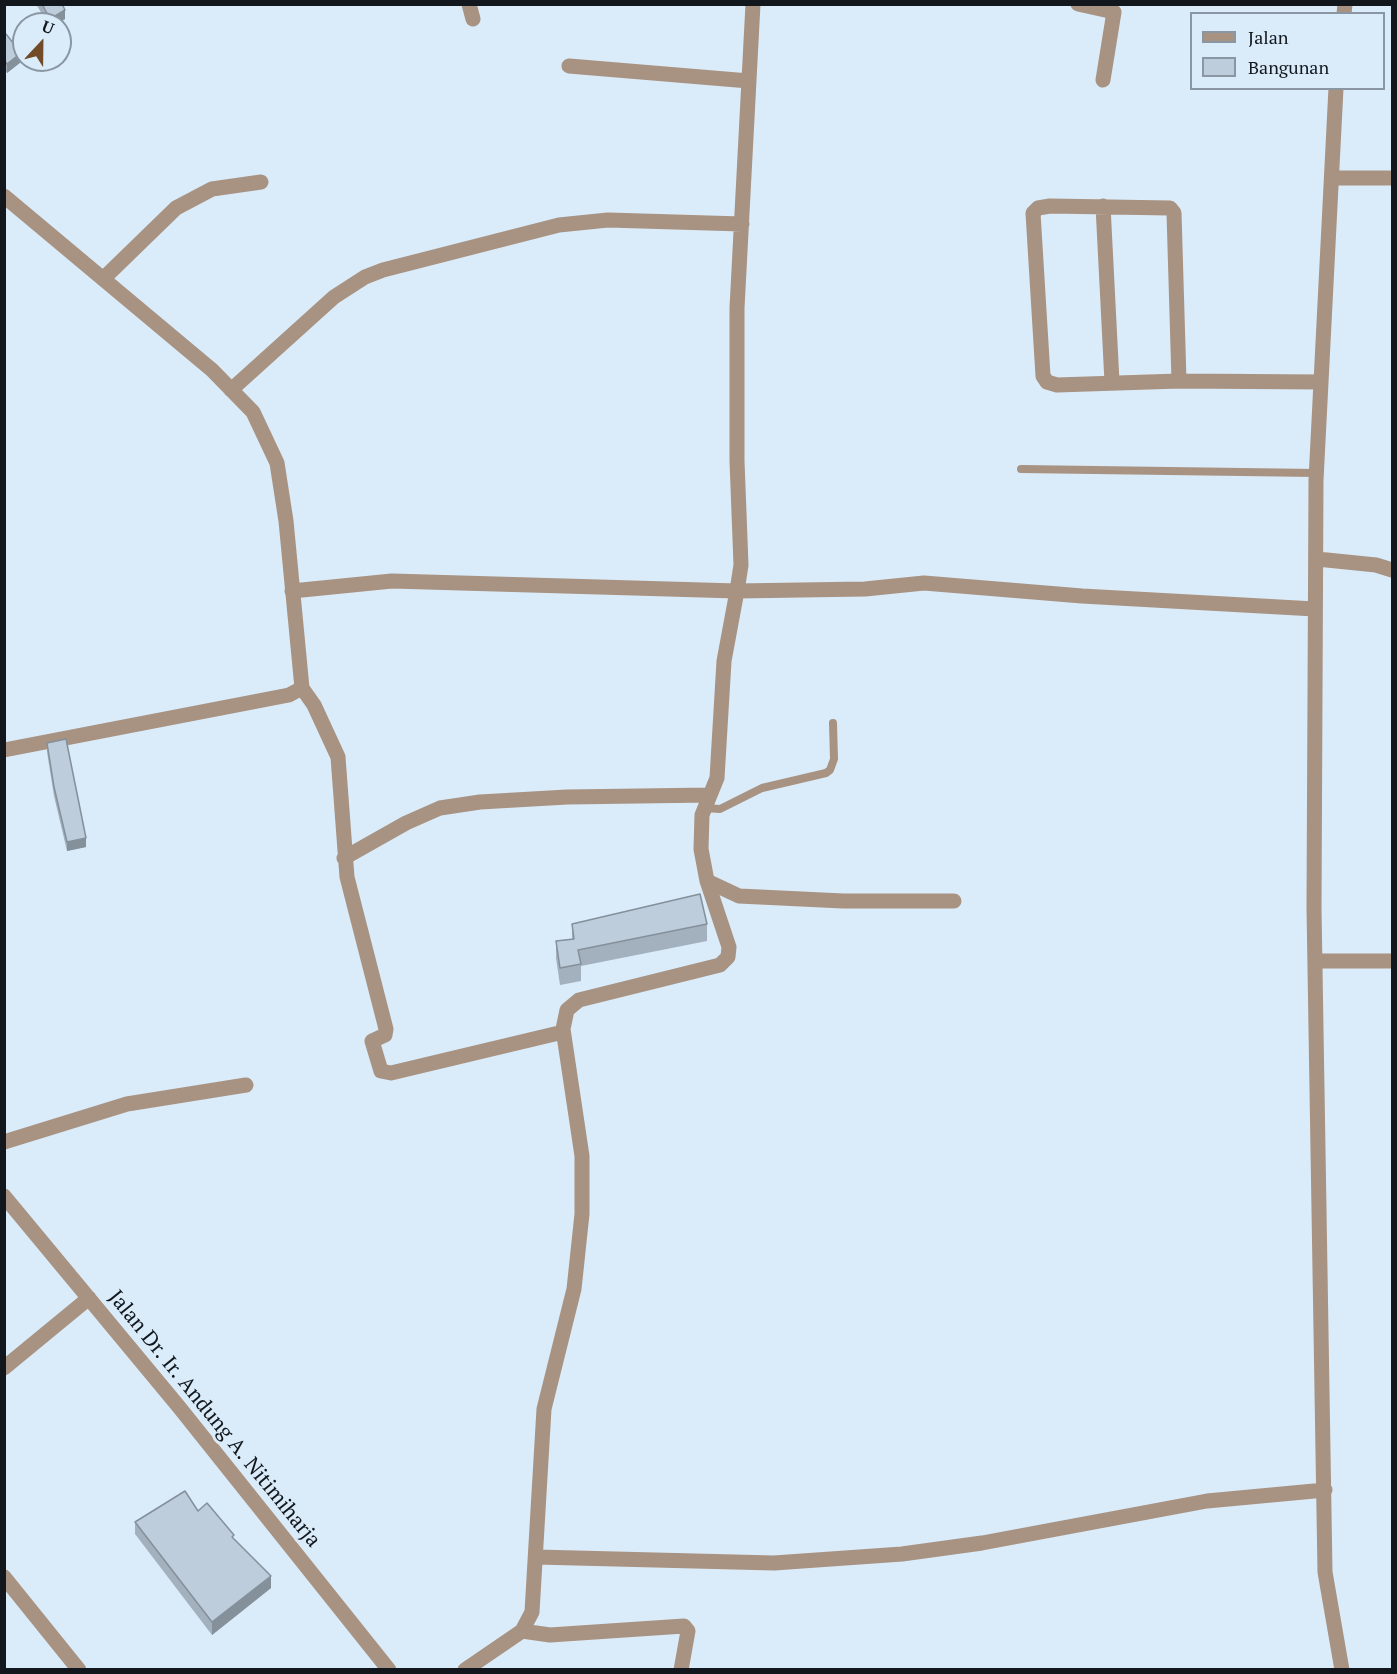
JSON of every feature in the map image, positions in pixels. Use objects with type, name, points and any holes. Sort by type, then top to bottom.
[{"type":"street","points":[[465,1670],[522,1631],[532,1612],[544,1409],[573,1289],[582,1214],[582,1156],[563,1032],[567,1010],[579,999],[720,965],[728,957],[729,947],[707,881],[701,849],[702,815],[717,778],[724,661],[741,565],[737,426],[738,308],[753,4]]},
{"type":"street","points":[[1078,4],[1114,12],[1103,80]]},
{"type":"street","points":[[568,66],[749,81]]},
{"type":"street","points":[[1336,90],[1316,473],[1316,961],[1325,1572],[1342,1670]]},
{"type":"street","points":[[1333,178],[1392,178]]},
{"type":"street","points":[[103,279],[176,208],[212,189],[261,182]]},
{"type":"street","points":[[4,196],[212,370],[253,412],[277,463],[286,522],[302,688],[314,705],[338,757],[344,858],[386,1029],[385,1035],[372,1041],[381,1071],[391,1073],[563,1032]]},
{"type":"street","points":[[1179,381],[1174,213],[1170,208],[1165,206],[1102,206],[1038,208],[1033,213],[1043,376],[1047,382],[1058,385],[1179,381],[1321,382]]},
{"type":"street","points":[[1102,206],[1112,382]]},
{"type":"street","points":[[231,390],[334,297],[357,281],[383,270],[559,225],[608,220],[742,224]]},
{"type":"street","points":[[1317,559],[1392,570]]},
{"type":"street","points":[[292,591],[392,581],[736,591],[864,589],[924,583],[1082,596],[1315,609]]},
{"type":"street","points":[[4,750],[289,694],[302,688]]},
{"type":"street","points":[[344,858],[406,823],[440,808],[480,802],[567,797],[707,801]]},
{"type":"street","points":[[707,881],[739,896],[843,901],[954,901]]},
{"type":"street","points":[[1316,961],[1392,961]]},
{"type":"street","points":[[4,1142],[119,1106],[246,1085]]},
{"type":"street","name":"Jalan Dr. Ir. Andung A. Nitimiharja","points":[[4,1196],[389,1670]]},
{"type":"street","points":[[4,1368],[88,1298]]},
{"type":"street","points":[[536,1557],[774,1563],[902,1554],[982,1544],[1207,1501],[1325,1490]]},
{"type":"street","points":[[4,1577],[79,1670]]},
{"type":"street","points":[[522,1631],[550,1635],[684,1626],[688,1631],[681,1670]]},
{"type":"lane","points":[[1021,469],[1316,473]]},
{"type":"lane","points":[[707,801],[720,809],[762,788],[826,773],[830,770],[834,759],[833,723]]},
{"type":"building","points":[[42,4],[62,4],[65,10],[62,12],[46,12]]},
{"type":"building","points":[[6,34],[12,42],[12,60],[7,64],[4,60],[4,35]]},
{"type":"building","points":[[66,739],[86,838],[67,842],[54,787],[47,743]]},
{"type":"building","points":[[700,894],[707,924],[578,950],[581,964],[560,968],[556,941],[574,939],[572,924]]},
{"type":"building","points":[[185,1491],[198,1511],[207,1503],[234,1535],[232,1537],[271,1576],[212,1622],[135,1522]]}]
